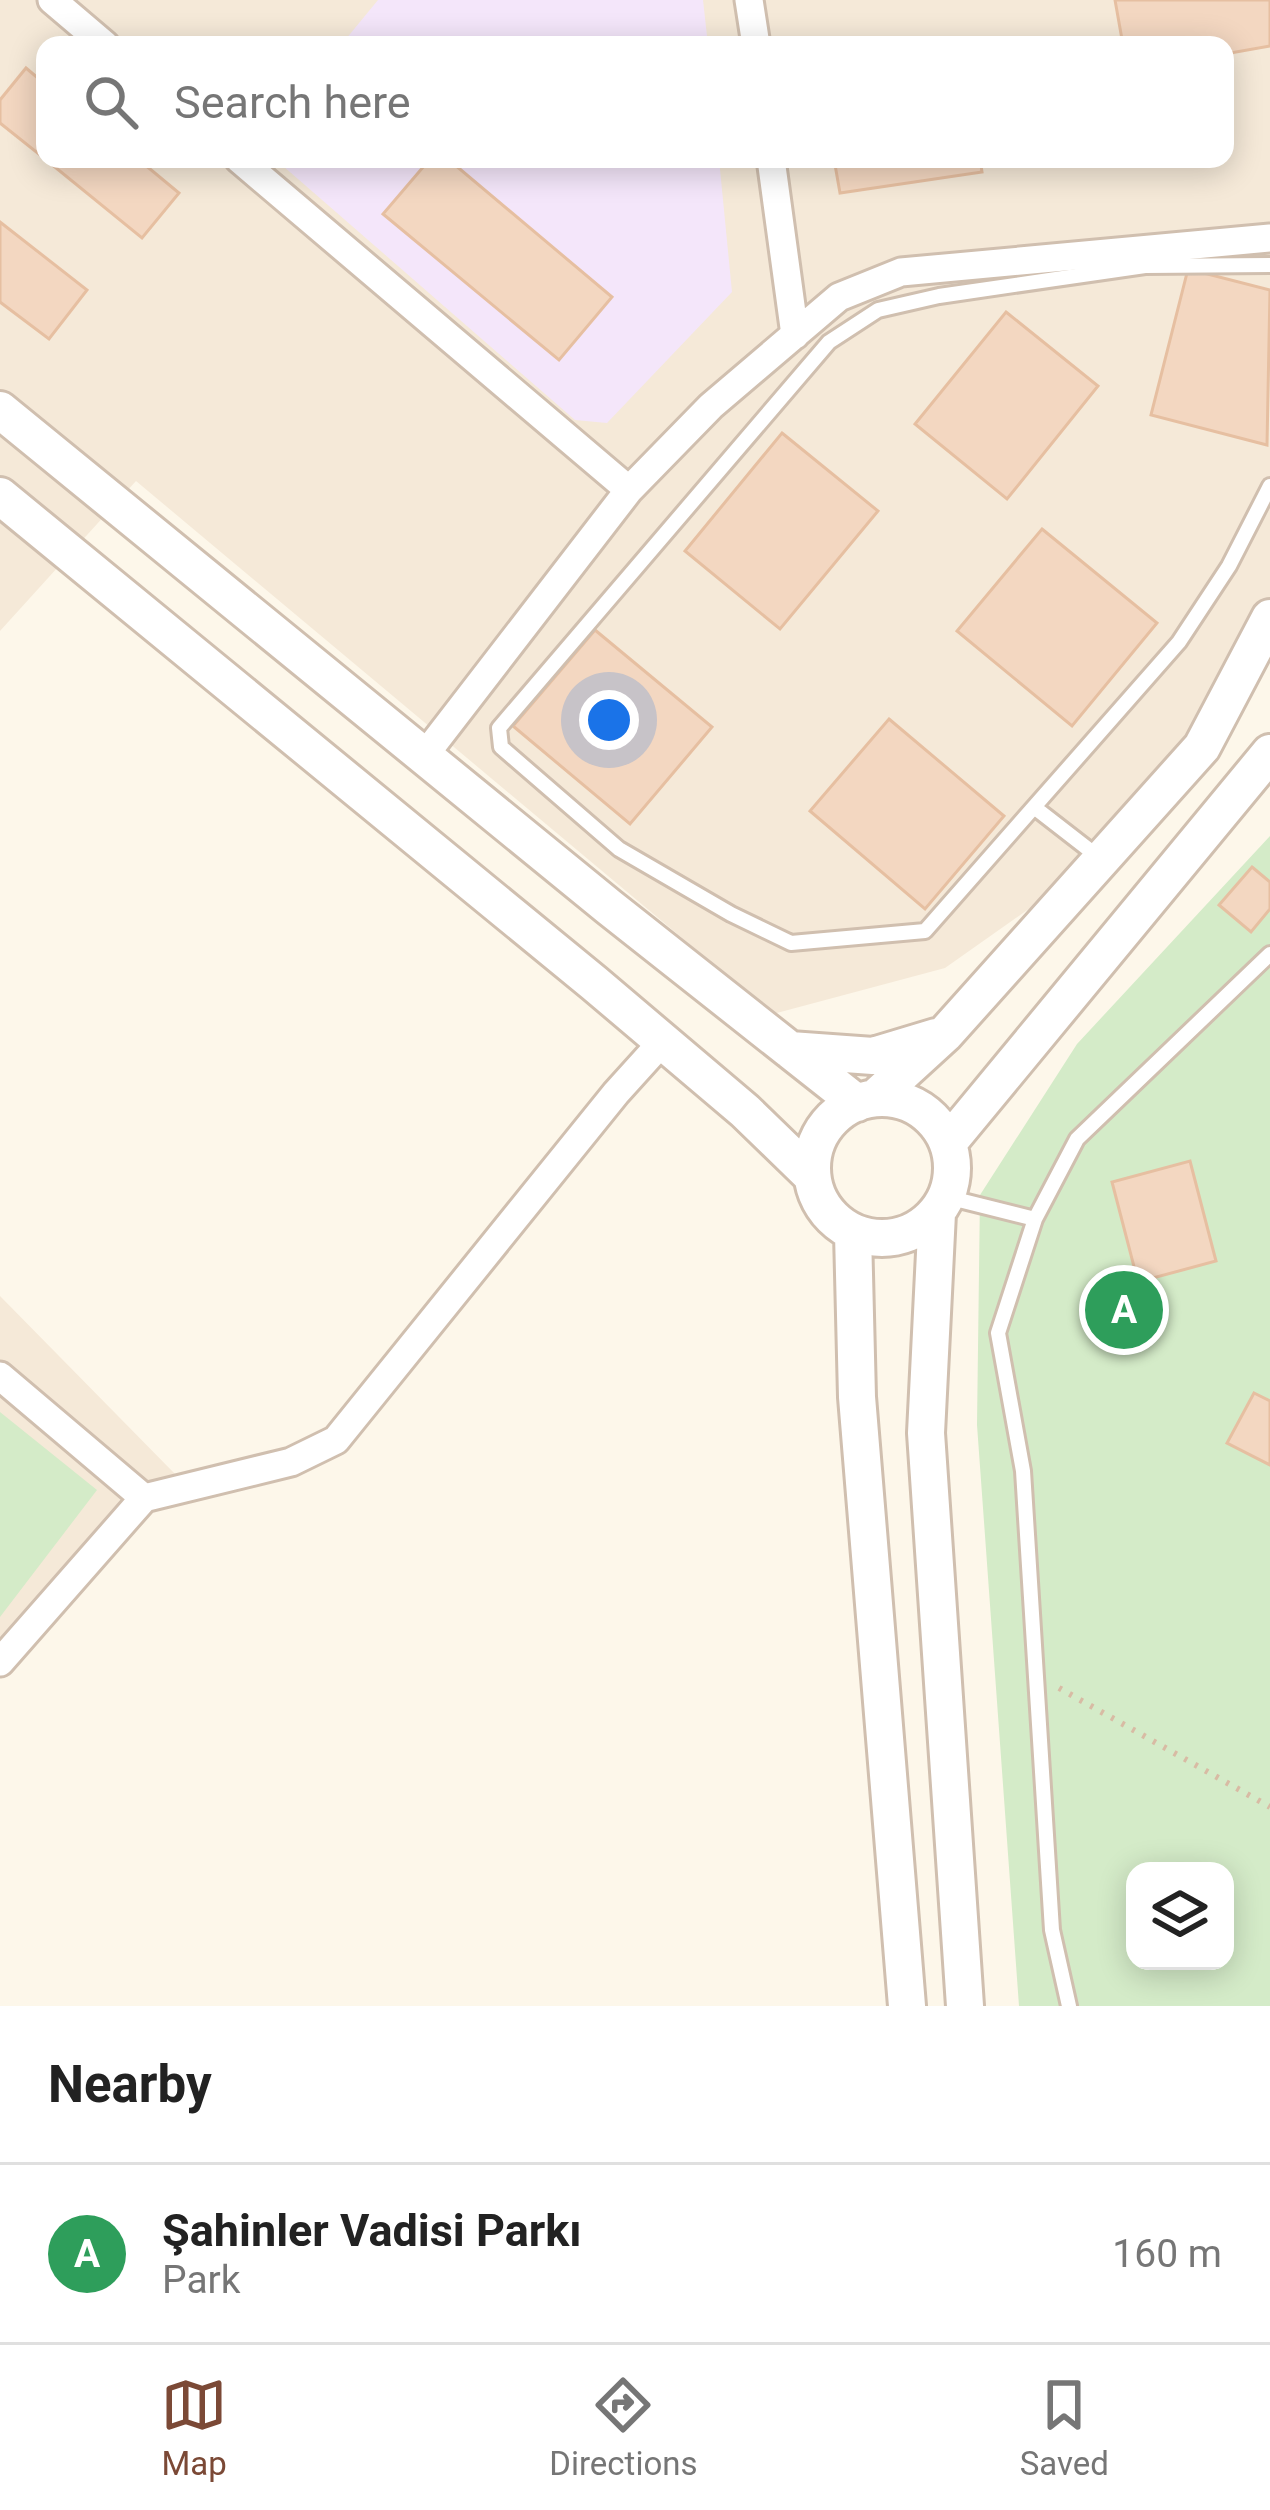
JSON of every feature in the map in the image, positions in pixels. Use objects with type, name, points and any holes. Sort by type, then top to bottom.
[{"type":"street","points":[[52,0],[94,36]]},
{"type":"street","points":[[749,0],[754,36]]},
{"type":"street","points":[[250,168],[629,490]]},
{"type":"street","points":[[772,168],[795,335]]},
{"type":"street","points":[[424,756],[629,490],[712,406],[839,298],[901,272],[1270,238]]},
{"type":"street","points":[[0,410],[790,1050],[866,1101],[911,1104],[939,1127],[948,1143],[952,1179],[942,1205],[926,1433],[965,2006]]},
{"type":"street","points":[[0,496],[745,1111],[812,1175],[825,1210],[854,1233],[871,1238],[907,1234],[942,1205]]},
{"type":"street","points":[[812,1175],[818,1139],[827,1124],[866,1101],[945,1034],[1202,747],[1270,618]]},
{"type":"street","points":[[948,1143],[1270,753]]},
{"type":"street","points":[[790,1050],[873,1056],[945,1034]]},
{"type":"street","points":[[0,1662],[144,1498],[291,1462],[336,1440],[616,1093],[663,1042]]},
{"type":"street","points":[[854,1233],[856,1397],[907,2006]]},
{"type":"street","points":[[0,1376],[144,1498]]},
{"type":"lane","points":[[1270,265],[1144,266],[939,296],[878,310],[853,323],[829,342],[499,728],[501,747],[619,849],[712,904],[791,943],[925,931],[1179,642],[1229,566],[1270,486]]},
{"type":"lane","points":[[1034,807],[1101,860]]},
{"type":"lane","points":[[1069,2006],[1052,1930],[1023,1471],[998,1333],[1035,1219],[1077,1139],[1270,954]]},
{"type":"lane","points":[[942,1205],[1035,1219]]},
{"type":"path","points":[[1035,1674],[1270,1808]]},
{"type":"shaded area","points":[[0,0],[1270,0],[1270,618],[1145,827],[945,968],[773,1014],[136,481],[0,631]]},
{"type":"shaded area","points":[[378,0],[703,0],[707,36],[348,36]]},
{"type":"shaded area","points":[[285,168],[720,168],[732,292],[607,423],[575,420]]},
{"type":"shaded area","points":[[0,1296],[177,1476],[0,1678]]},
{"type":"green space","points":[[1270,836],[1270,2006],[1019,2006],[977,1425],[980,1195],[1077,1044]]},
{"type":"green space","points":[[0,1412],[97,1490],[0,1617]]},
{"type":"building","points":[[1115,0],[1270,0],[1270,46],[1234,52],[1234,36],[1121,36]]},
{"type":"building","points":[[26,68],[36,76],[36,152],[0,123],[0,100]]},
{"type":"building","points":[[56,168],[149,168],[179,193],[142,238]]},
{"type":"building","points":[[422,168],[459,168],[612,297],[559,360],[383,214]]},
{"type":"building","points":[[836,168],[981,168],[982,172],[840,193]]},
{"type":"building","points":[[0,222],[87,290],[49,339],[0,302]]},
{"type":"building","points":[[1188,269],[1270,290],[1267,445],[1151,415]]},
{"type":"building","points":[[1006,312],[1098,386],[1007,499],[915,424]]},
{"type":"building","points":[[782,433],[878,511],[780,629],[685,551]]},
{"type":"building","points":[[1042,529],[1157,623],[1072,726],[957,631]]},
{"type":"building","points":[[595,630],[712,727],[630,824],[513,726]]},
{"type":"building","points":[[889,719],[1004,816],[925,909],[810,811]]},
{"type":"building","points":[[1252,867],[1270,882],[1270,909],[1251,932],[1219,905]]},
{"type":"building","points":[[1190,1161],[1216,1261],[1138,1282],[1112,1182]]},
{"type":"building","points":[[1254,1393],[1270,1401],[1270,1465],[1227,1443]]},
{"type":"place","name":"Şahinler Vadisi Parkı","points":[[1124,1310]]}]
